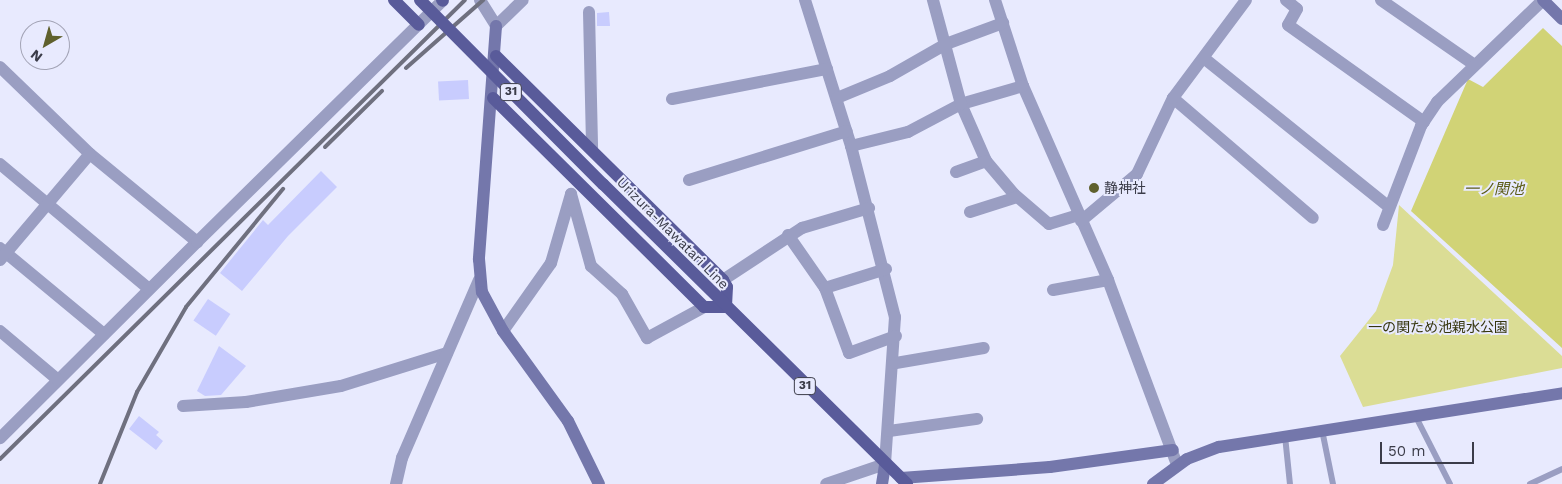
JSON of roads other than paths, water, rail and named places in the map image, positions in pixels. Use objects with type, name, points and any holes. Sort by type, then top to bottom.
[{"type":"main road","points":[[394,0],[419,25]]},
{"type":"main road","name":"Urizura-Mawatari Line","points":[[420,0],[726,308],[904,481]]},
{"type":"main road","points":[[493,98],[704,308],[726,308],[727,287],[723,280],[592,148],[496,56]]},
{"type":"street","points":[[0,438],[57,379],[443,0]]},
{"type":"street","points":[[480,0],[496,26],[496,56],[480,280],[487,306],[568,421],[599,484]]},
{"type":"street","points":[[496,26],[523,0]]},
{"type":"street","points":[[805,0],[852,146],[886,269],[896,336],[896,363],[886,464],[882,484]]},
{"type":"street","points":[[933,0],[961,104],[986,161],[1017,197],[1048,224],[1079,218],[1137,174],[1172,98],[1205,59],[1246,0]]},
{"type":"street","points":[[995,0],[1023,86],[1079,218],[1108,280],[1173,450],[1170,474]]},
{"type":"street","points":[[1286,0],[1297,9],[1288,25],[1424,122]]},
{"type":"street","points":[[1381,0],[1473,64]]},
{"type":"street","points":[[1383,225],[1424,122],[1473,64],[1543,0],[1562,19]]},
{"type":"street","points":[[589,12],[592,148]]},
{"type":"street","points":[[837,98],[890,76],[946,44],[1003,24]]},
{"type":"street","points":[[1205,59],[1389,207]]},
{"type":"street","points":[[0,67],[90,154],[197,242]]},
{"type":"street","points":[[672,99],[827,70]]},
{"type":"street","points":[[852,146],[908,132],[961,104],[1023,86]]},
{"type":"street","points":[[1172,98],[1313,218]]},
{"type":"street","points":[[689,180],[847,132]]},
{"type":"street","points":[[90,154],[48,204],[2,254],[104,334]]},
{"type":"street","points":[[956,172],[986,161]]},
{"type":"street","points":[[0,164],[149,289]]},
{"type":"street","points":[[504,331],[551,263],[571,194],[572,176]]},
{"type":"street","points":[[571,194],[591,266],[622,294],[647,338],[704,308]]},
{"type":"street","points":[[970,212],[1017,197]]},
{"type":"street","points":[[723,280],[788,235],[869,208]]},
{"type":"street","points":[[788,235],[825,288],[849,353],[896,336]]},
{"type":"street","points":[[825,288],[886,269]]},
{"type":"street","points":[[396,484],[402,458],[480,280]]},
{"type":"street","points":[[1053,290],[1108,280]]},
{"type":"street","points":[[0,331],[57,379]]},
{"type":"street","points":[[896,363],[984,348]]},
{"type":"street","points":[[183,406],[246,402],[341,386],[447,353]]},
{"type":"street","points":[[1153,484],[1219,448],[1285,434],[1416,417],[1562,393]]},
{"type":"street","points":[[889,431],[977,419]]},
{"type":"street","points":[[904,481],[1050,467],[1173,450]]},
{"type":"street","points":[[826,484],[886,464]]},
{"type":"lane","points":[[1416,417],[1450,484]]},
{"type":"lane","points":[[1322,430],[1332,484]]},
{"type":"lane","points":[[1285,434],[1290,484]]},
{"type":"lane","points":[[1530,484],[1562,469]]},
{"type":"water","name":"一ノ関池","points":[[1543,28],[1562,46],[1562,348],[1411,211],[1468,79],[1483,87]]},
{"type":"railway","points":[[0,459],[465,0]]},
{"type":"railway","points":[[406,68],[483,0]]},
{"type":"railway","points":[[325,147],[382,91]]},
{"type":"railway","points":[[100,484],[137,392],[186,307],[283,189]]},
{"type":"place","name":"静神社","points":[[1094,188]]},
{"type":"park label","name":"一の関ため池親水公園","points":[[1438,327]]}]
